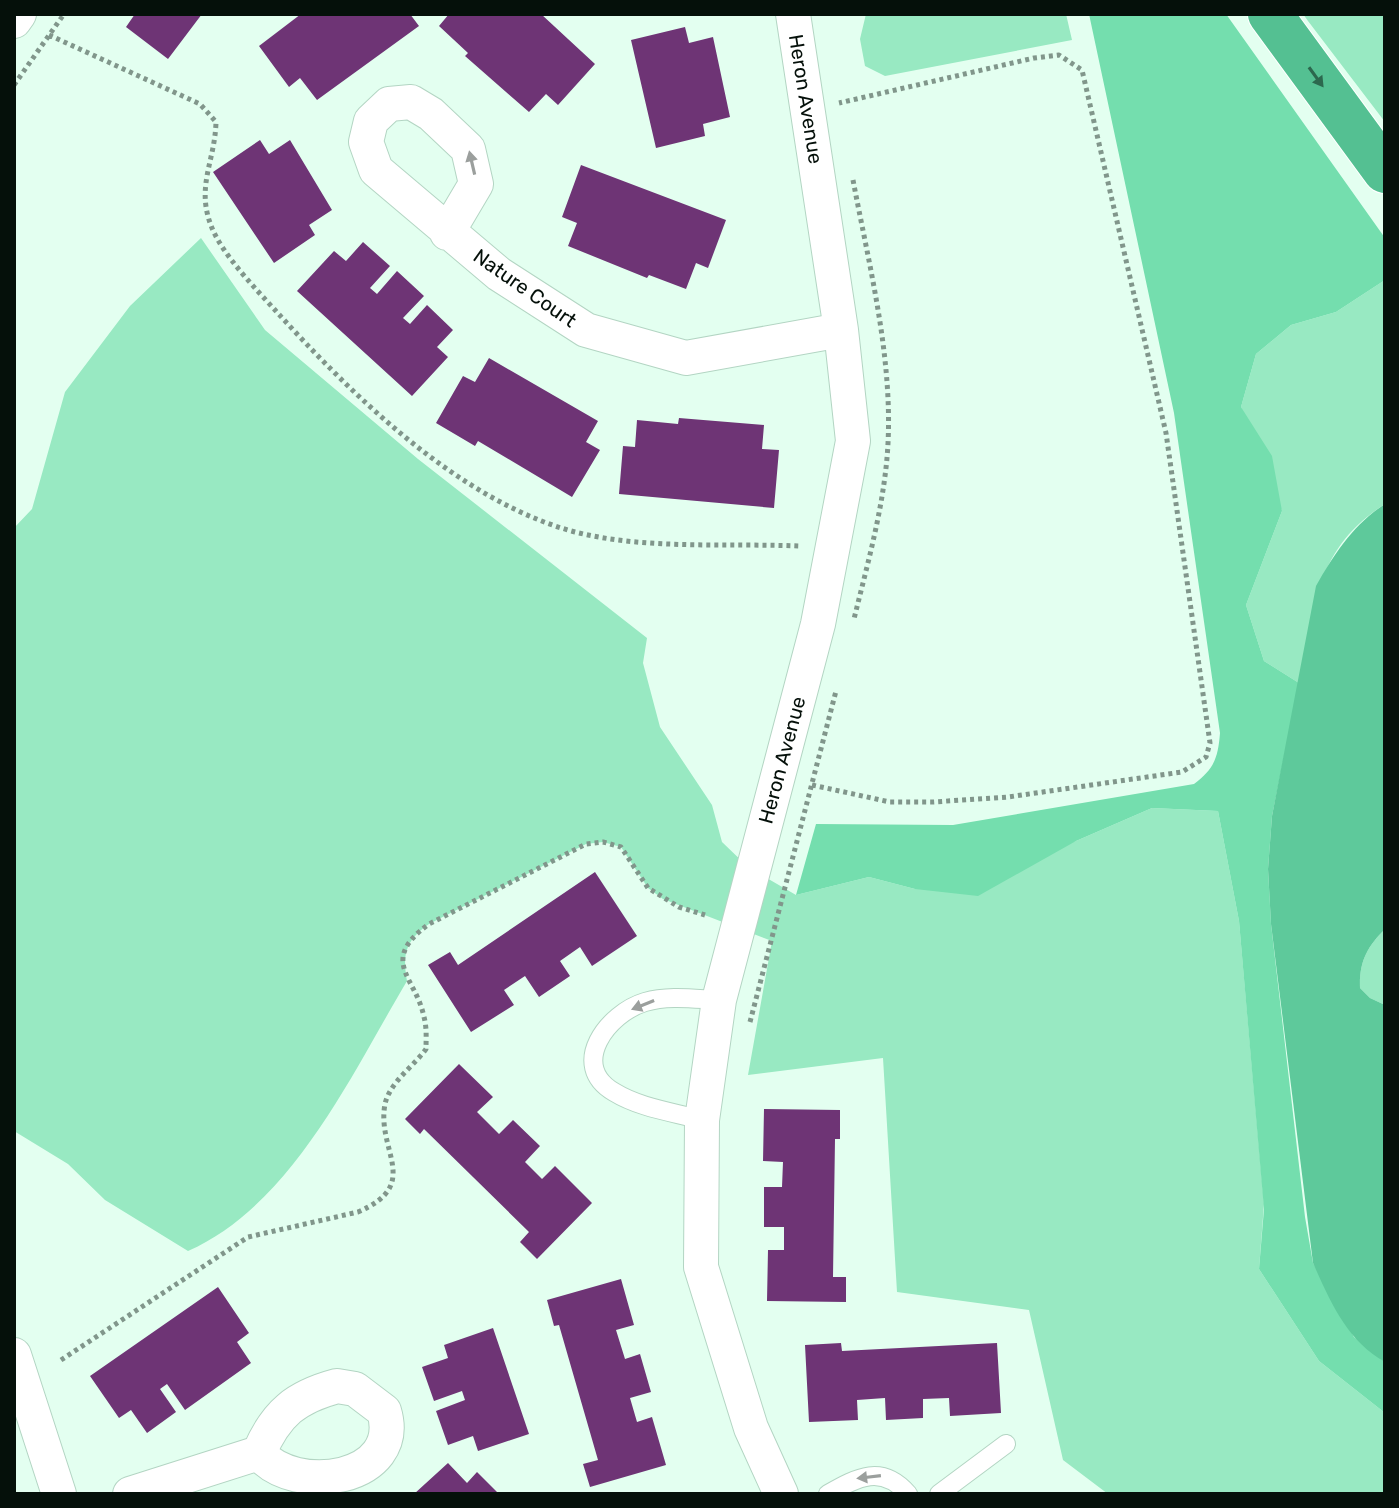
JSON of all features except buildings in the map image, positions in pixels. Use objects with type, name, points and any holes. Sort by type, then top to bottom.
[{"type":"highway","points":[[1270,14],[1385,171]]},
{"type":"street","points":[[14,21],[19,14]]},
{"type":"street","name":"Heron Avenue","points":[[781,1494],[751,1428],[701,1267],[702,1120],[719,1000],[818,624],[853,441],[841,330],[793,14]]},
{"type":"street","name":"Nature Court","points":[[447,233],[499,274],[586,330],[686,358],[841,330]]},
{"type":"street","points":[[14,1355],[59,1494]]},
{"type":"street","points":[[130,1494],[259,1453]]},
{"type":"lane","points":[[702,1120],[640,1104],[612,1092],[597,1076],[592,1059],[598,1039],[611,1022],[643,1003],[672,997],[719,1000]]},
{"type":"lane","points":[[939,1494],[1006,1444]]},
{"type":"lane","points":[[828,1494],[856,1478],[879,1474],[890,1478],[908,1494]]},
{"type":"path","points":[[14,85],[64,14]]},
{"type":"path","points":[[49,35],[200,104],[216,122],[215,148],[203,185],[212,229],[252,285],[313,352],[408,438],[453,473],[527,514],[575,532],[623,540],[799,546]]},
{"type":"path","points":[[747,1035],[812,785],[890,802],[1008,797],[1182,772],[1206,757],[1210,743],[1166,433],[1082,70],[1059,55],[1034,58],[839,103]]},
{"type":"path","points":[[61,1360],[248,1237],[358,1212],[374,1205],[389,1190],[396,1165],[385,1126],[385,1104],[393,1086],[426,1049],[424,1015],[407,981],[403,961],[409,938],[429,924],[586,844],[603,842],[621,847],[648,888],[663,899],[705,915]]},
{"type":"shaded area","points":[[866,14],[1066,14],[1072,40],[885,76],[865,66],[860,39]]},
{"type":"shaded area","points":[[1089,14],[1226,14],[1385,238],[1385,280],[1336,312],[1291,325],[1256,354],[1241,407],[1272,456],[1282,511],[1246,605],[1264,661],[1299,683],[1272,816],[1268,869],[1271,924],[1305,1217],[1313,1263],[1354,1337],[1385,1362],[1385,1413],[1319,1361],[1259,1269],[1264,1209],[1239,921],[1218,811],[1152,808],[1076,841],[978,896],[915,889],[869,877],[796,895],[816,824],[953,825],[1194,784],[1210,768],[1216,756],[1220,733],[1174,413]]},
{"type":"shaded area","points":[[1303,14],[1385,14],[1385,122],[1308,21]]},
{"type":"shaded area","points":[[201,238],[265,330],[418,459],[647,638],[643,663],[660,727],[712,805],[722,842],[748,867],[796,895],[869,877],[915,889],[1076,841],[1152,808],[1218,811],[1239,921],[1264,1204],[1259,1269],[1319,1361],[1385,1413],[1385,1494],[1108,1494],[1063,1460],[1029,1310],[897,1292],[883,1058],[748,1075],[772,941],[663,899],[648,888],[621,847],[603,842],[586,844],[429,924],[415,936],[406,955],[407,981],[316,1134],[258,1203],[225,1230],[188,1251],[105,1200],[68,1164],[14,1131],[14,528],[32,509],[65,392],[130,306]]},
{"type":"shaded area","points":[[1385,280],[1385,504],[1362,521],[1344,540],[1331,561],[1314,606],[1299,683],[1264,661],[1246,605],[1282,511],[1241,407],[1256,354],[1291,325],[1336,312]]},
{"type":"shaded area","points":[[1385,504],[1385,929],[1365,956],[1360,988],[1370,998],[1385,1005],[1385,1362],[1360,1343],[1341,1319],[1313,1263],[1271,924],[1268,869],[1272,816],[1316,586],[1346,540]]},
{"type":"shaded area","points":[[1385,929],[1385,1005],[1370,998],[1360,988],[1365,956]]}]
